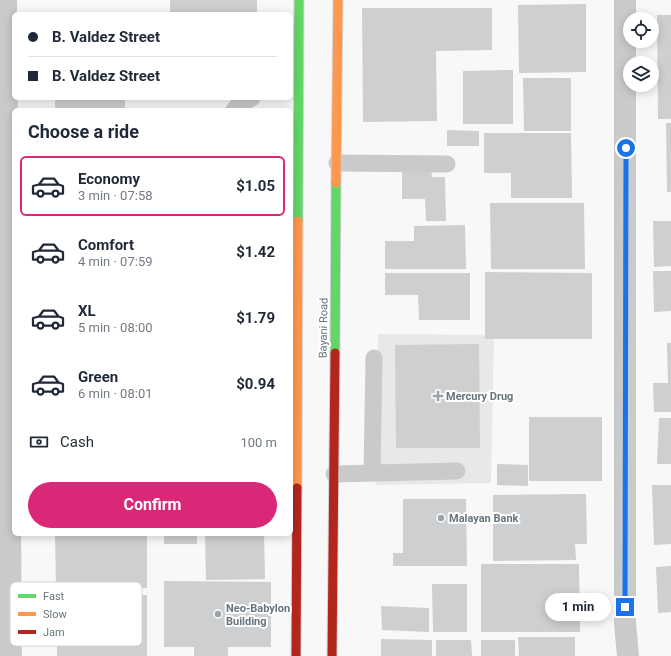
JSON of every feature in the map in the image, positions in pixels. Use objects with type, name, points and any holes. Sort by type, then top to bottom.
[{"type":"main road","points":[[296,656],[294,95],[299,0]]},
{"type":"main road","name":"Bayani Road","points":[[332,656],[338,0]]},
{"type":"street","points":[[6,0],[10,582]]},
{"type":"street","points":[[626,0],[625,623],[628,656]]},
{"type":"street","points":[[11,646],[11,656]]},
{"type":"lane","points":[[236,108],[238,105],[248,100]]},
{"type":"lane","points":[[337,163],[447,164]]},
{"type":"lane","points":[[372,472],[374,358]]},
{"type":"lane","points":[[334,474],[457,471]]},
{"type":"shaded area","points":[[378,334],[494,335],[491,483],[376,485]]},
{"type":"building","points":[[170,0],[257,0],[257,12],[170,12]]},
{"type":"building","points":[[586,4],[586,72],[519,73],[518,5]]},
{"type":"building","points":[[362,8],[492,8],[492,50],[436,51],[437,121],[363,122]]},
{"type":"building","points":[[659,15],[671,15],[671,119],[658,119],[659,56],[657,56],[657,48],[659,48]]},
{"type":"building","points":[[513,70],[513,124],[463,124],[463,71]]},
{"type":"building","points":[[523,78],[571,78],[571,131],[524,131]]},
{"type":"building","points":[[55,100],[125,100],[125,108],[55,108]]},
{"type":"building","points":[[666,123],[671,123],[671,192],[667,192]]},
{"type":"building","points":[[447,130],[479,131],[479,146],[447,146]]},
{"type":"building","points":[[484,133],[571,133],[572,198],[511,198],[511,173],[484,173]]},
{"type":"building","points":[[431,168],[432,177],[445,177],[446,221],[426,221],[425,199],[402,199],[402,169]]},
{"type":"building","points":[[490,203],[584,203],[585,269],[491,269]]},
{"type":"building","points":[[653,221],[671,221],[671,266],[654,267]]},
{"type":"building","points":[[465,225],[466,269],[385,269],[385,241],[414,241],[414,226]]},
{"type":"building","points":[[653,271],[671,271],[671,311],[654,312]]},
{"type":"building","points":[[485,272],[592,273],[592,339],[485,339]]},
{"type":"building","points":[[385,273],[470,273],[470,320],[419,320],[418,295],[385,295]]},
{"type":"building","points":[[667,343],[671,343],[671,412],[654,412],[653,383],[668,383]]},
{"type":"building","name":"Mercury Drug","points":[[479,344],[480,448],[396,448],[395,345]]},
{"type":"building","points":[[529,417],[602,417],[602,481],[529,481]]},
{"type":"building","points":[[659,418],[671,418],[671,464],[657,464]]},
{"type":"building","points":[[497,464],[528,465],[528,486],[497,485]]},
{"type":"building","points":[[652,485],[671,485],[671,544],[654,545]]},
{"type":"building","points":[[586,494],[587,544],[575,544],[576,560],[493,561],[493,495]]},
{"type":"building","points":[[403,499],[466,499],[467,566],[393,566],[393,553],[403,553]]},
{"type":"building","points":[[55,536],[147,536],[147,588],[142,588],[142,582],[56,582]]},
{"type":"building","points":[[164,536],[197,536],[197,544],[164,544]]},
{"type":"building","points":[[205,536],[264,536],[265,579],[206,580]]},
{"type":"building","points":[[481,564],[579,564],[580,632],[481,632]]},
{"type":"building","points":[[671,566],[671,612],[658,613],[656,567]]},
{"type":"building","name":"Neo-Babylon Building","points":[[164,581],[271,582],[271,647],[228,647],[228,656],[194,656],[194,647],[164,647]]},
{"type":"building","points":[[432,584],[467,584],[467,632],[433,632]]},
{"type":"building","points":[[142,595],[147,595],[147,656],[57,656],[57,646],[142,646]]},
{"type":"building","points":[[381,606],[429,608],[429,632],[382,630]]},
{"type":"building","points":[[518,637],[575,637],[575,656],[519,656]]},
{"type":"building","points":[[381,639],[432,640],[432,656],[381,656]]},
{"type":"building","points":[[436,640],[471,640],[472,656],[436,656]]},
{"type":"building","points":[[481,640],[515,640],[515,656],[481,656]]},
{"type":"traffic: fast","points":[[298,221],[299,0]]},
{"type":"traffic: fast","points":[[335,353],[336,183]]},
{"type":"traffic: slow","points":[[336,183],[338,0]]},
{"type":"traffic: slow","points":[[297,488],[298,221]]},
{"type":"traffic: jam","points":[[332,656],[335,353]]},
{"type":"traffic: jam","points":[[296,656],[297,488]]},
{"type":"place","name":"Mercury Drug","points":[[438,396]]},
{"type":"place","name":"Malayan Bank","points":[[441,518]]},
{"type":"place","name":"Neo-Babylon Building","points":[[218,614]]},
{"type":"route","points":[[625,607],[626,148]]}]
